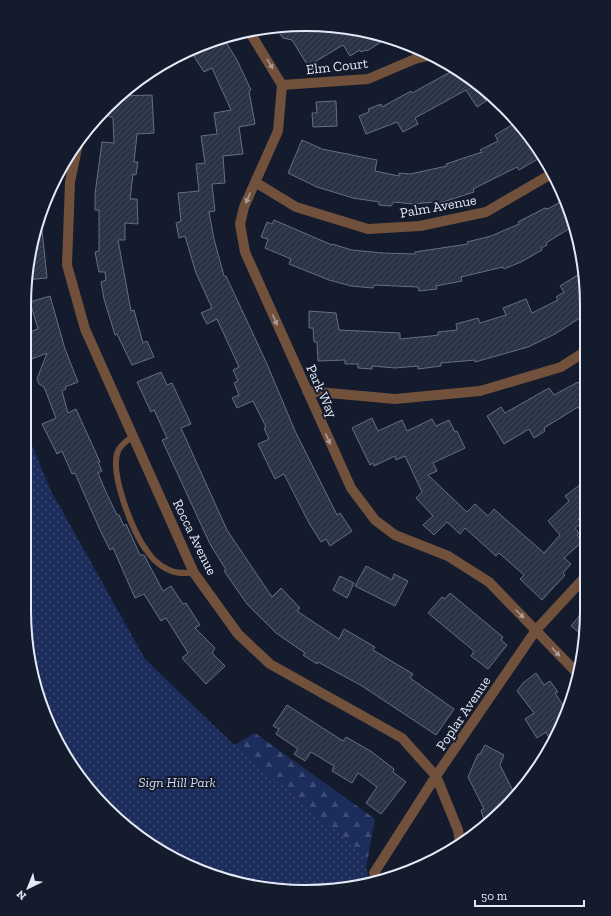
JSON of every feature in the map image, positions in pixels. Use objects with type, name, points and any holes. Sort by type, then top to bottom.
[{"type":"street","points":[[253,36],[282,85]]},
{"type":"street","name":"Elm Court","points":[[415,58],[418,55]]},
{"type":"street","name":"Elm Court","points":[[282,85],[368,79],[415,58],[422,57]]},
{"type":"street","name":"Park Way","points":[[282,85],[278,131],[244,207],[240,224],[245,252],[351,488],[375,520],[395,535],[448,556],[488,582],[574,670]]},
{"type":"street","name":"Rocca Avenue","points":[[76,155],[70,182],[67,266],[85,329],[194,573],[238,634],[270,664],[402,738],[436,776],[458,830],[459,838]]},
{"type":"street","name":"Palm Avenue","points":[[255,182],[296,206],[368,229],[420,226],[486,212],[548,176]]},
{"type":"street","points":[[307,391],[395,399],[480,391],[561,367],[580,355]]},
{"type":"street","name":"Poplar Avenue","points":[[374,873],[436,776],[536,630],[580,582]]},
{"type":"lane","points":[[132,436],[119,448],[117,453],[116,468],[121,500],[146,550],[157,562],[169,570],[178,573],[194,573]]},
{"type":"green space","name":"Sign Hill Park","points":[[31,443],[50,489],[145,659],[232,743],[361,852],[369,878],[359,880],[341,883],[306,885],[270,883],[234,876],[184,857],[153,839],[111,805],[88,778],[77,763],[59,732],[40,682],[36,664],[33,646],[31,610]]},
{"type":"green space","points":[[255,733],[375,819],[364,879],[341,883],[306,885],[270,883],[225,873],[239,865],[229,748]]},
{"type":"building","points":[[306,31],[341,33],[382,42],[367,51],[361,52],[360,50],[350,56],[343,45],[308,66],[292,40],[283,38],[279,32]]},
{"type":"building","points":[[226,43],[237,60],[251,90],[249,91],[255,124],[239,127],[243,154],[223,156],[225,183],[212,184],[215,211],[209,212],[214,239],[224,276],[226,276],[267,364],[295,431],[337,515],[340,513],[352,531],[330,546],[326,539],[321,542],[309,523],[284,474],[275,479],[258,444],[269,439],[264,428],[266,427],[253,401],[237,408],[232,398],[239,395],[234,383],[238,381],[233,370],[239,367],[217,319],[207,324],[201,313],[212,308],[196,273],[185,236],[179,238],[176,223],[181,221],[178,193],[199,191],[196,164],[205,163],[201,136],[217,134],[214,113],[231,110],[212,68],[204,72],[193,55]]},
{"type":"building","points":[[450,72],[473,88],[486,101],[477,107],[466,90],[415,118],[418,124],[403,132],[397,122],[366,134],[359,116],[369,112],[368,109],[381,104],[382,107],[411,91],[412,93]]},
{"type":"building","points":[[152,95],[154,133],[137,134],[134,162],[138,162],[136,175],[133,174],[130,199],[137,199],[138,224],[125,223],[125,240],[118,240],[131,311],[134,310],[143,343],[147,341],[154,357],[132,365],[117,334],[115,335],[104,299],[101,282],[106,280],[105,272],[99,272],[95,252],[99,251],[99,210],[95,210],[95,194],[102,142],[114,143],[113,118],[108,116],[108,114],[129,96]]},
{"type":"building","points":[[336,101],[337,126],[313,127],[312,113],[317,113],[316,102]]},
{"type":"building","points":[[512,125],[538,159],[519,170],[517,167],[473,189],[474,192],[437,204],[436,202],[412,204],[394,202],[391,206],[379,205],[379,202],[353,198],[317,187],[288,173],[302,140],[322,149],[377,160],[375,171],[399,176],[399,173],[410,174],[447,166],[446,164],[482,152],[480,150],[498,141],[495,135]]},
{"type":"building","points":[[560,202],[569,229],[546,243],[547,245],[541,248],[542,250],[521,262],[504,269],[503,267],[461,277],[462,281],[436,286],[437,289],[419,291],[418,287],[374,285],[373,288],[351,286],[329,280],[289,264],[291,259],[265,248],[268,239],[261,237],[267,222],[272,224],[274,220],[332,245],[352,250],[415,254],[415,252],[468,244],[467,242],[491,236],[519,224],[518,222],[545,208],[548,209]]},
{"type":"building","points":[[42,229],[47,278],[32,279],[36,252]]},
{"type":"building","points":[[578,275],[580,318],[555,334],[528,347],[475,362],[475,360],[441,363],[441,366],[418,369],[418,366],[395,368],[372,366],[372,369],[358,368],[358,364],[345,364],[345,360],[318,361],[317,342],[314,342],[313,328],[309,328],[309,311],[336,313],[339,330],[400,333],[400,339],[438,335],[438,332],[457,330],[456,324],[478,318],[480,323],[506,315],[503,308],[526,299],[532,313],[558,300],[556,297],[564,292],[560,286]]},
{"type":"building","points":[[50,296],[65,349],[78,382],[65,387],[66,389],[62,391],[68,413],[76,409],[100,462],[98,462],[102,471],[98,473],[117,515],[119,515],[124,526],[126,524],[140,555],[144,555],[163,591],[171,586],[183,604],[186,603],[200,625],[195,628],[215,648],[212,653],[225,666],[206,684],[182,658],[188,653],[166,618],[161,621],[144,594],[135,598],[113,548],[110,550],[100,530],[75,473],[72,474],[62,451],[57,454],[42,424],[56,418],[44,387],[39,384],[37,379],[47,353],[32,359],[31,356],[31,331],[38,329],[31,302]]},
{"type":"building","points":[[161,372],[167,385],[172,383],[191,424],[181,428],[227,530],[272,597],[281,588],[300,608],[297,611],[339,639],[344,629],[375,647],[373,650],[413,674],[410,678],[454,709],[436,735],[362,686],[318,662],[317,664],[303,655],[305,653],[276,633],[247,604],[224,571],[226,570],[210,544],[162,440],[167,438],[154,410],[151,412],[137,382]]},
{"type":"building","points":[[578,382],[580,385],[580,410],[578,407],[544,428],[545,431],[534,438],[529,429],[504,444],[487,416],[501,407],[505,413],[549,388],[554,395]]},
{"type":"building","points":[[372,418],[378,431],[402,420],[407,431],[432,419],[436,426],[449,420],[455,432],[457,431],[465,448],[433,463],[437,471],[428,475],[467,512],[475,504],[488,516],[494,509],[544,553],[560,535],[548,521],[569,501],[565,496],[580,485],[580,517],[578,519],[580,524],[575,528],[579,533],[577,535],[580,538],[580,544],[564,558],[571,564],[563,573],[565,575],[542,600],[520,579],[524,575],[499,553],[496,556],[465,528],[460,534],[447,522],[434,535],[423,525],[433,516],[416,498],[422,492],[405,456],[396,460],[395,456],[374,466],[373,463],[370,465],[352,428]]},
{"type":"building","points":[[366,566],[392,580],[394,574],[408,581],[395,606],[355,586]]},
{"type":"building","points":[[340,576],[354,583],[347,598],[333,590]]},
{"type":"building","points":[[450,593],[503,637],[501,640],[507,645],[488,669],[471,656],[474,651],[428,613],[442,597],[445,599]]},
{"type":"building","points":[[580,615],[579,632],[571,626]]},
{"type":"building","points":[[536,673],[544,685],[550,681],[558,692],[555,693],[563,705],[549,738],[546,732],[537,738],[525,719],[534,713],[517,691],[523,683]]},
{"type":"building","points":[[287,705],[343,741],[346,737],[372,752],[394,769],[393,772],[406,782],[381,814],[366,803],[377,787],[358,773],[352,783],[332,771],[334,766],[311,752],[305,761],[294,754],[298,749],[276,734],[279,729],[273,726]]},
{"type":"building","points":[[485,745],[504,755],[500,765],[513,790],[500,805],[484,819],[481,810],[484,809],[468,777],[478,754],[480,754]]}]
